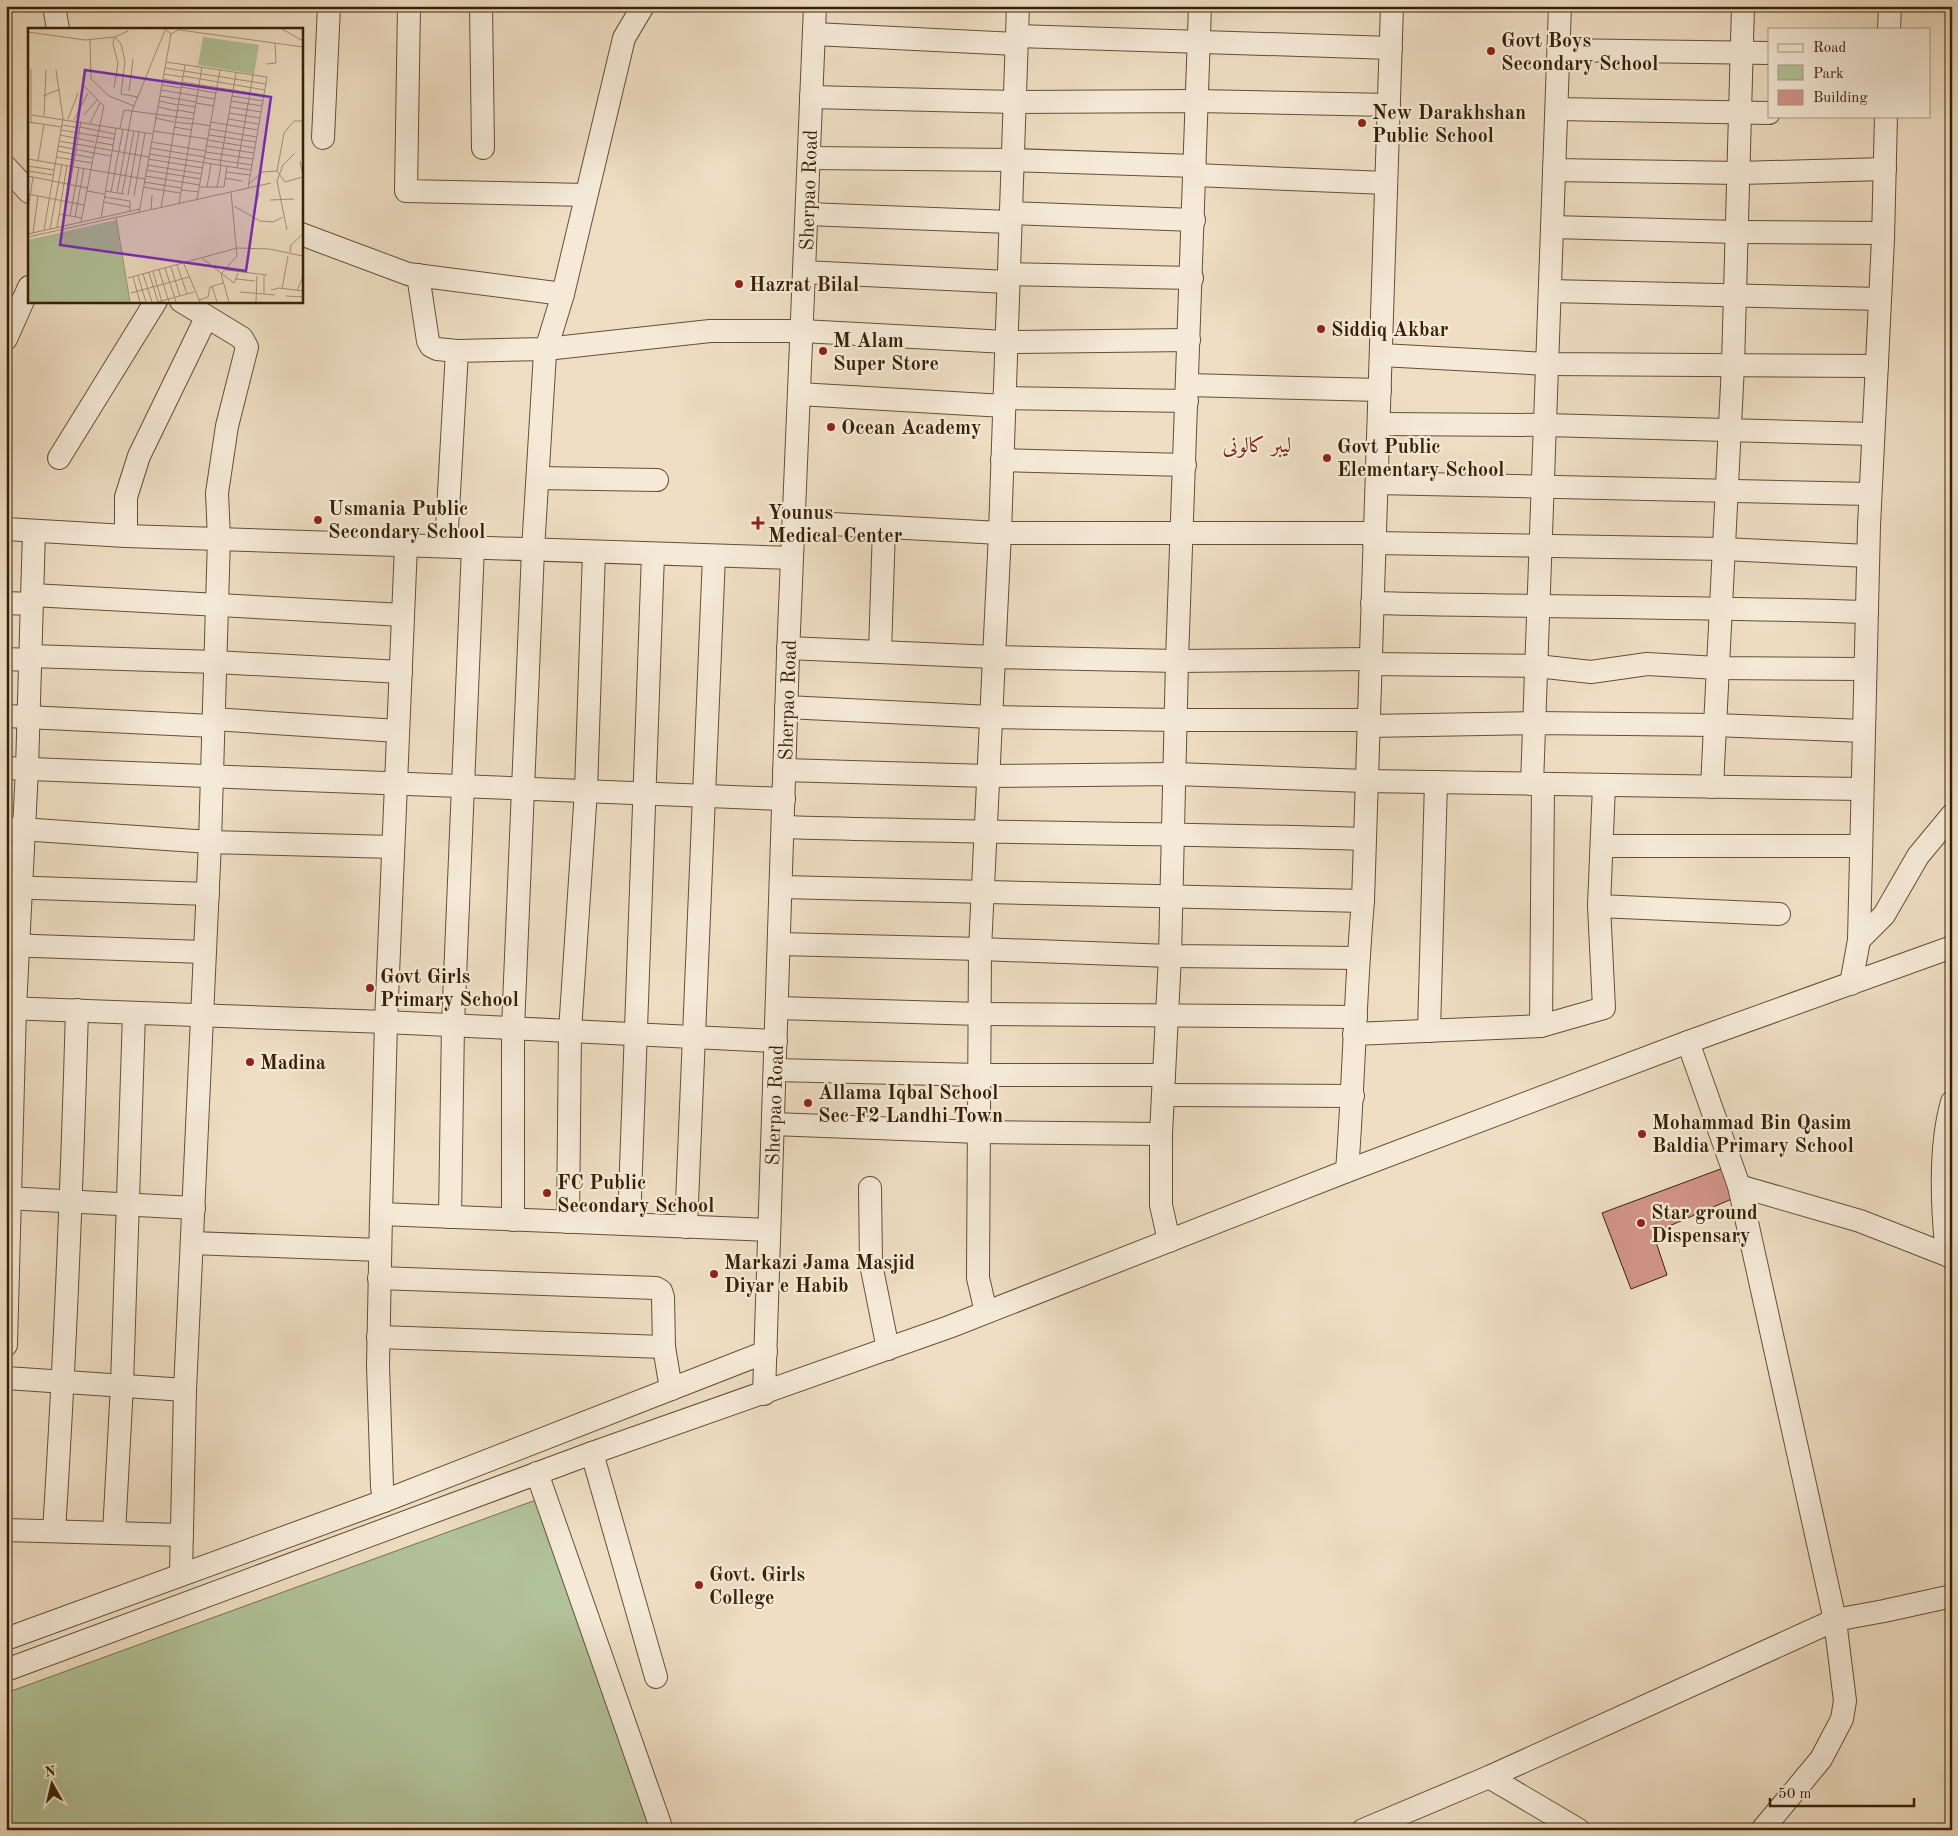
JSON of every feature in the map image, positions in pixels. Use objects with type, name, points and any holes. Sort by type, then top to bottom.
[{"type":"street","points":[[54,6],[58,28]]},
{"type":"street","points":[[323,138],[329,6]]},
{"type":"street","points":[[409,6],[406,191],[586,195]]},
{"type":"street","points":[[480,6],[483,148]]},
{"type":"street","points":[[513,1220],[513,1028],[533,550],[546,349],[563,294],[624,38],[643,6]]},
{"type":"street","name":"Sherpao Road","points":[[764,1394],[788,648],[815,6]]},
{"type":"street","points":[[986,1312],[978,1278],[980,949],[1000,533],[1018,6]]},
{"type":"street","points":[[1169,1241],[1161,1205],[1161,1134],[1168,1015],[1177,660],[1192,278],[1200,6]]},
{"type":"street","points":[[1347,1171],[1353,1096],[1358,958],[1363,901],[1363,839],[1392,6]]},
{"type":"street","points":[[1541,1026],[1537,784],[1534,723],[1560,6]]},
{"type":"street","points":[[1712,787],[1733,365],[1743,6]]},
{"type":"street","points":[[1889,28],[1890,6]]},
{"type":"street","points":[[814,34],[1016,40],[1199,41],[1391,48]]},
{"type":"street","points":[[1559,50],[1768,53]]},
{"type":"street","points":[[811,96],[1014,102],[1198,101],[1389,105]]},
{"type":"street","points":[[1557,109],[1768,114]]},
{"type":"street","points":[[1851,984],[1858,940],[1870,494],[1883,233],[1886,118]]},
{"type":"street","points":[[809,158],[1012,160],[1386,183]]},
{"type":"street","points":[[6,167],[28,191]]},
{"type":"street","points":[[1554,170],[1739,173],[1884,169]]},
{"type":"street","points":[[806,214],[1194,220]]},
{"type":"street","points":[[1552,227],[1737,232],[1883,233]]},
{"type":"street","points":[[302,234],[408,274],[563,294]]},
{"type":"street","points":[[804,272],[1008,278],[1192,278]]},
{"type":"street","points":[[418,275],[428,341],[431,346],[437,349],[457,351],[546,349],[710,331],[802,331],[1006,342],[1189,340]]},
{"type":"street","points":[[6,339],[28,289]]},
{"type":"street","points":[[1550,291],[1880,299]]},
{"type":"street","points":[[59,458],[155,302]]},
{"type":"street","points":[[180,1574],[185,1390],[210,842],[219,538],[217,493],[227,426],[247,347],[242,338],[206,318],[182,302]]},
{"type":"street","points":[[126,536],[126,497],[139,456],[206,318]]},
{"type":"street","points":[[446,546],[457,351]]},
{"type":"street","points":[[1380,355],[1548,364],[1877,366]]},
{"type":"street","points":[[799,394],[1004,402],[1187,393],[1380,390]]},
{"type":"street","points":[[1378,424],[1546,425],[1873,434]]},
{"type":"street","points":[[1002,460],[1185,465]]},
{"type":"street","points":[[538,478],[657,480]]},
{"type":"street","points":[[1376,483],[1870,494]]},
{"type":"street","points":[[794,522],[1000,533],[1182,533],[1374,538],[1541,546],[1724,548],[1868,556]]},
{"type":"street","points":[[880,652],[884,527]]},
{"type":"street","points":[[6,530],[126,536],[792,558]]},
{"type":"street","points":[[6,1345],[12,945],[17,769],[29,717],[34,531]]},
{"type":"street","points":[[384,1501],[378,1337],[380,1214],[406,545]]},
{"type":"street","points":[[450,1217],[453,1025],[473,547]]},
{"type":"street","points":[[568,1222],[570,1031],[586,790],[594,552]]},
{"type":"street","points":[[628,1224],[653,554]]},
{"type":"street","points":[[686,1227],[714,556]]},
{"type":"street","points":[[6,603],[32,600],[403,615]]},
{"type":"street","points":[[1372,603],[1866,612]]},
{"type":"street","points":[[788,648],[994,657],[1536,666],[1591,672],[1647,664],[1718,668],[1865,669]]},
{"type":"street","points":[[6,659],[215,662],[401,672]]},
{"type":"street","points":[[786,707],[991,717],[1368,723],[1534,723],[1864,731]]},
{"type":"street","points":[[6,716],[398,731]]},
{"type":"street","points":[[17,769],[784,799]]},
{"type":"street","points":[[784,770],[988,776],[1175,774],[1366,781],[1862,789]]},
{"type":"street","points":[[1429,1031],[1436,782]]},
{"type":"street","points":[[777,1008],[980,1014],[1168,1015],[1429,1031],[1541,1026],[1604,1008],[1599,906],[1604,785]]},
{"type":"street","points":[[1858,940],[1884,915],[1918,856],[1952,814]]},
{"type":"street","points":[[782,827],[986,833],[1173,834],[1363,839]]},
{"type":"street","points":[[15,828],[210,842],[393,847]]},
{"type":"street","points":[[1602,846],[1861,846]]},
{"type":"street","points":[[14,887],[208,894]]},
{"type":"street","points":[[781,887],[1363,901]]},
{"type":"street","points":[[1599,906],[1779,914]]},
{"type":"street","points":[[779,944],[1170,956],[1358,958]]},
{"type":"street","points":[[12,945],[204,952]]},
{"type":"street","points":[[6,1670],[537,1473],[888,1349],[1347,1171],[1688,1042],[1952,948]]},
{"type":"street","points":[[11,1008],[386,1022],[776,1041]]},
{"type":"street","points":[[54,1531],[64,1382],[77,1010]]},
{"type":"street","points":[[114,1533],[122,1385],[134,1012]]},
{"type":"street","points":[[1688,1042],[1739,1186],[1835,1620],[1845,1701],[1842,1719],[1820,1759],[1762,1830]]},
{"type":"street","points":[[775,1070],[979,1075],[1353,1096]]},
{"type":"street","points":[[1950,1256],[1944,1220],[1944,1169],[1948,1117],[1952,1102]]},
{"type":"street","points":[[773,1124],[979,1132],[1161,1134]]},
{"type":"street","points":[[1739,1186],[1860,1221],[1950,1256]]},
{"type":"street","points":[[870,1188],[871,1264],[888,1349]]},
{"type":"street","points":[[8,1198],[194,1208]]},
{"type":"street","points":[[380,1214],[769,1230]]},
{"type":"street","points":[[192,1243],[380,1250]]},
{"type":"street","points":[[379,1278],[656,1288],[661,1291],[663,1297],[664,1346],[671,1389]]},
{"type":"street","points":[[378,1337],[664,1346]]},
{"type":"street","points":[[6,1639],[384,1501],[766,1352]]},
{"type":"street","points":[[6,1378],[185,1390]]},
{"type":"street","points":[[592,1454],[656,1677]]},
{"type":"street","points":[[537,1473],[662,1830]]},
{"type":"street","points":[[6,1530],[182,1535]]},
{"type":"street","points":[[1363,1830],[1489,1777],[1835,1620],[1952,1596]]},
{"type":"street","points":[[1489,1777],[1579,1830]]},
{"type":"green space","points":[[536,1500],[650,1830],[6,1830],[6,1693]]},
{"type":"building","name":"Star ground Dispensary","points":[[1726,1167],[1734,1198],[1653,1233],[1667,1275],[1631,1289],[1602,1213]]},
{"type":"place","name":"Govt Boys Secondary School","points":[[1491,51]]},
{"type":"place","name":"New Darakhshan Public School","points":[[1362,123]]},
{"type":"place","name":"Hazrat Bilal","points":[[739,284]]},
{"type":"place","name":"Siddiq Akbar","points":[[1321,329]]},
{"type":"place","name":"M Alam Super Store","points":[[823,351]]},
{"type":"place","name":"Ocean Academy","points":[[831,427]]},
{"type":"place","name":"Govt Public Elementary School","points":[[1327,458]]},
{"type":"place","name":"Usmania Public Secondary School","points":[[318,520]]},
{"type":"place","name":"Younus Medical Center","points":[[758,523]]},
{"type":"place","name":"Govt Girls Primary School","points":[[370,988]]},
{"type":"place","name":"Madina","points":[[250,1062]]},
{"type":"place","name":"Allama Iqbal School Sec F2 Landhi Town","points":[[808,1103]]},
{"type":"place","name":"Mohammad Bin Qasim Baldia Primary School","points":[[1642,1134]]},
{"type":"place","name":"FC Public Secondary School","points":[[547,1193]]},
{"type":"place","name":"Star ground Dispensary","points":[[1641,1223]]},
{"type":"place","name":"Markazi Jama Masjid Diyar e Habib","points":[[714,1274]]},
{"type":"place","name":"Govt. Girls College","points":[[699,1585]]},
{"type":"district","name":"لیبر کالونی","points":[[1257,445]]}]
